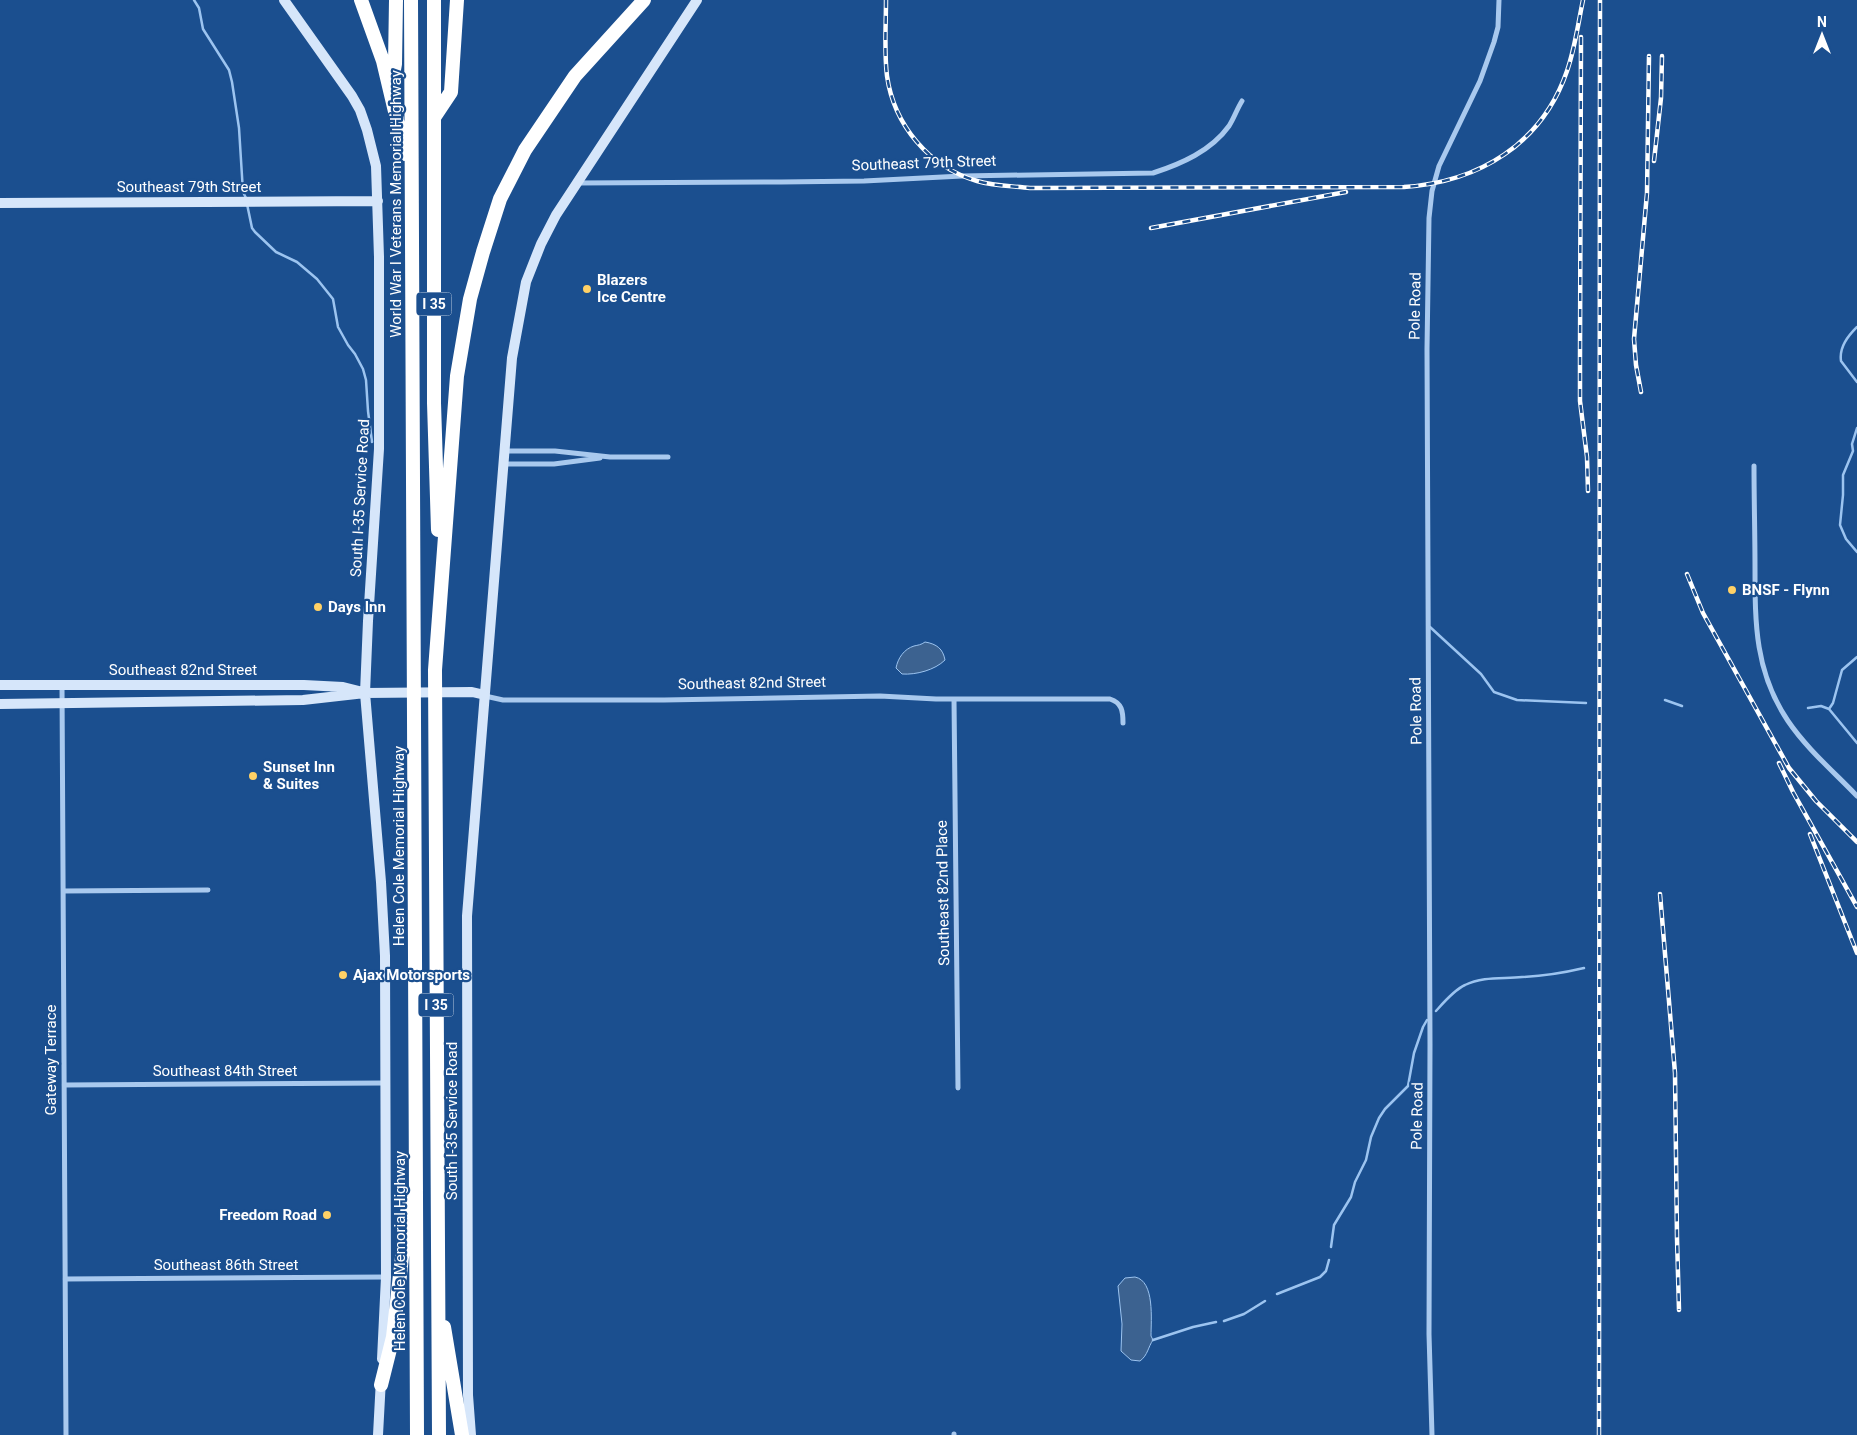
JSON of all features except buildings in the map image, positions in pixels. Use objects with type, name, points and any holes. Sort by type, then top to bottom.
[{"type":"highway","points":[[360,0],[383,61],[411,179]]},
{"type":"highway","points":[[390,91],[396,64],[396,0]]},
{"type":"highway","name":"World War I Veterans Memorial Highway","points":[[411,0],[414,407]]},
{"type":"highway","name":"I 35","points":[[434,0],[434,402],[440,608],[436,670],[438,1435]]},
{"type":"highway","points":[[435,116],[451,92],[458,0]]},
{"type":"highway","points":[[440,608],[457,376],[470,299],[500,199],[525,150],[576,76],[644,0]]},
{"type":"highway","name":"Helen Cole Memorial Highway","points":[[414,407],[417,1435]]},
{"type":"highway","points":[[380,1385],[392,1337],[416,1132]]},
{"type":"highway","points":[[438,1296],[451,1362],[462,1435]]},
{"type":"street","name":"South I-35 Service Road","points":[[284,0],[360,110],[376,166],[379,256],[379,449],[365,693],[384,923],[386,1277],[378,1435]]},
{"type":"street","name":"South I-35 Service Road","points":[[471,1435],[468,1378],[467,916],[512,358],[526,282],[541,244],[556,215],[697,0]]},
{"type":"street","name":"Pole Road","points":[[1432,1435],[1429,1326],[1430,1044],[1427,359],[1429,218],[1433,184],[1441,161],[1480,81],[1494,42],[1498,27],[1499,0]]},
{"type":"street","name":"Southeast 79th Street","points":[[577,183],[864,181],[962,176],[1153,173],[1178,165],[1204,149],[1229,126],[1242,101]]},
{"type":"street","name":"Southeast 79th Street","points":[[0,203],[378,201]]},
{"type":"street","points":[[504,451],[555,451],[610,457],[668,457]]},
{"type":"street","points":[[503,464],[554,464],[610,457]]},
{"type":"street","points":[[1754,466],[1755,614],[1760,660],[1772,694],[1788,721],[1811,749],[1857,796]]},
{"type":"street","name":"Southeast 82nd Street","points":[[0,685],[304,685],[343,687],[365,693]]},
{"type":"street","name":"Gateway Terrace","points":[[62,685],[66,1435]]},
{"type":"street","name":"Southeast 82nd Street","points":[[0,704],[303,700],[393,692],[472,692],[502,700],[656,700],[880,696],[954,699],[1110,699],[1117,702],[1122,708],[1123,723]]},
{"type":"street","name":"Southeast 82nd Place","points":[[954,699],[958,1088]]},
{"type":"street","points":[[63,891],[208,890]]},
{"type":"street","name":"Southeast 84th Street","points":[[64,1084],[386,1083]]},
{"type":"street","name":"Southeast 86th Street","points":[[65,1279],[386,1277]]},
{"type":"water","points":[[925,642],[939,648],[945,660],[936,667],[925,671],[902,674],[896,668],[902,654],[910,647]]},
{"type":"water","points":[[1135,1277],[1141,1280],[1149,1293],[1151,1336],[1153,1340],[1145,1356],[1140,1361],[1131,1360],[1121,1351],[1122,1324],[1118,1286],[1125,1278]]},
{"type":"waterway","points":[[194,0],[199,8],[203,29],[229,70],[239,128],[243,192],[246,198]]},
{"type":"waterway","points":[[247,204],[252,228],[255,232],[276,252],[297,262],[317,279],[333,299],[338,327],[363,369],[366,380],[372,442]]},
{"type":"waterway","points":[[1857,327],[1850,334],[1841,351],[1841,361],[1857,382]]},
{"type":"waterway","points":[[1857,428],[1852,444],[1853,451],[1843,475],[1840,525],[1846,539],[1857,552]]},
{"type":"waterway","points":[[1430,627],[1481,674],[1494,692],[1517,700],[1586,703]]},
{"type":"waterway","points":[[1829,709],[1833,703],[1842,670],[1857,657]]},
{"type":"waterway","points":[[1665,700],[1682,706]]},
{"type":"waterway","points":[[1808,708],[1821,706],[1829,709],[1857,743]]},
{"type":"waterway","points":[[1436,1011],[1449,996],[1472,982],[1486,979],[1530,977],[1584,968]]},
{"type":"waterway","points":[[1331,1247],[1334,1225],[1351,1197],[1355,1182],[1366,1160],[1371,1137],[1379,1118],[1385,1109],[1408,1086],[1414,1053],[1427,1020]]},
{"type":"waterway","points":[[1277,1294],[1320,1277],[1326,1271],[1329,1260]]},
{"type":"waterway","points":[[1224,1321],[1244,1314],[1265,1301]]},
{"type":"waterway","points":[[1153,1340],[1193,1327],[1216,1322]]},
{"type":"railway","points":[[886,0],[885,48],[887,76],[897,111],[917,142],[929,155],[944,166],[977,181],[1030,188],[1404,187],[1432,184],[1458,177],[1482,167],[1504,154],[1524,138],[1542,119],[1556,97],[1567,71],[1583,0]]},
{"type":"railway","points":[[1599,1435],[1600,0]]},
{"type":"railway","points":[[1581,37],[1580,401],[1587,457],[1588,491]]},
{"type":"railway","points":[[1641,392],[1634,339],[1647,193],[1649,56]]},
{"type":"railway","points":[[1654,161],[1661,98],[1662,56]]},
{"type":"railway","points":[[1151,228],[1346,192]]},
{"type":"railway","points":[[1687,574],[1703,613],[1789,768],[1816,801],[1857,842]]},
{"type":"railway","points":[[1779,763],[1793,792],[1857,907]]},
{"type":"railway","points":[[1810,834],[1857,953]]},
{"type":"railway","points":[[1660,894],[1675,1073],[1679,1310]]},
{"type":"place","name":"Blazers Ice Centre","points":[[587,289]]},
{"type":"place","name":"BNSF - Flynn","points":[[1732,590]]},
{"type":"place","name":"Days Inn","points":[[318,607]]},
{"type":"place","name":"Sunset Inn & Suites","points":[[253,776]]},
{"type":"place","name":"Ajax Motorsports","points":[[343,975]]},
{"type":"place","name":"Freedom Road","points":[[327,1215]]}]
